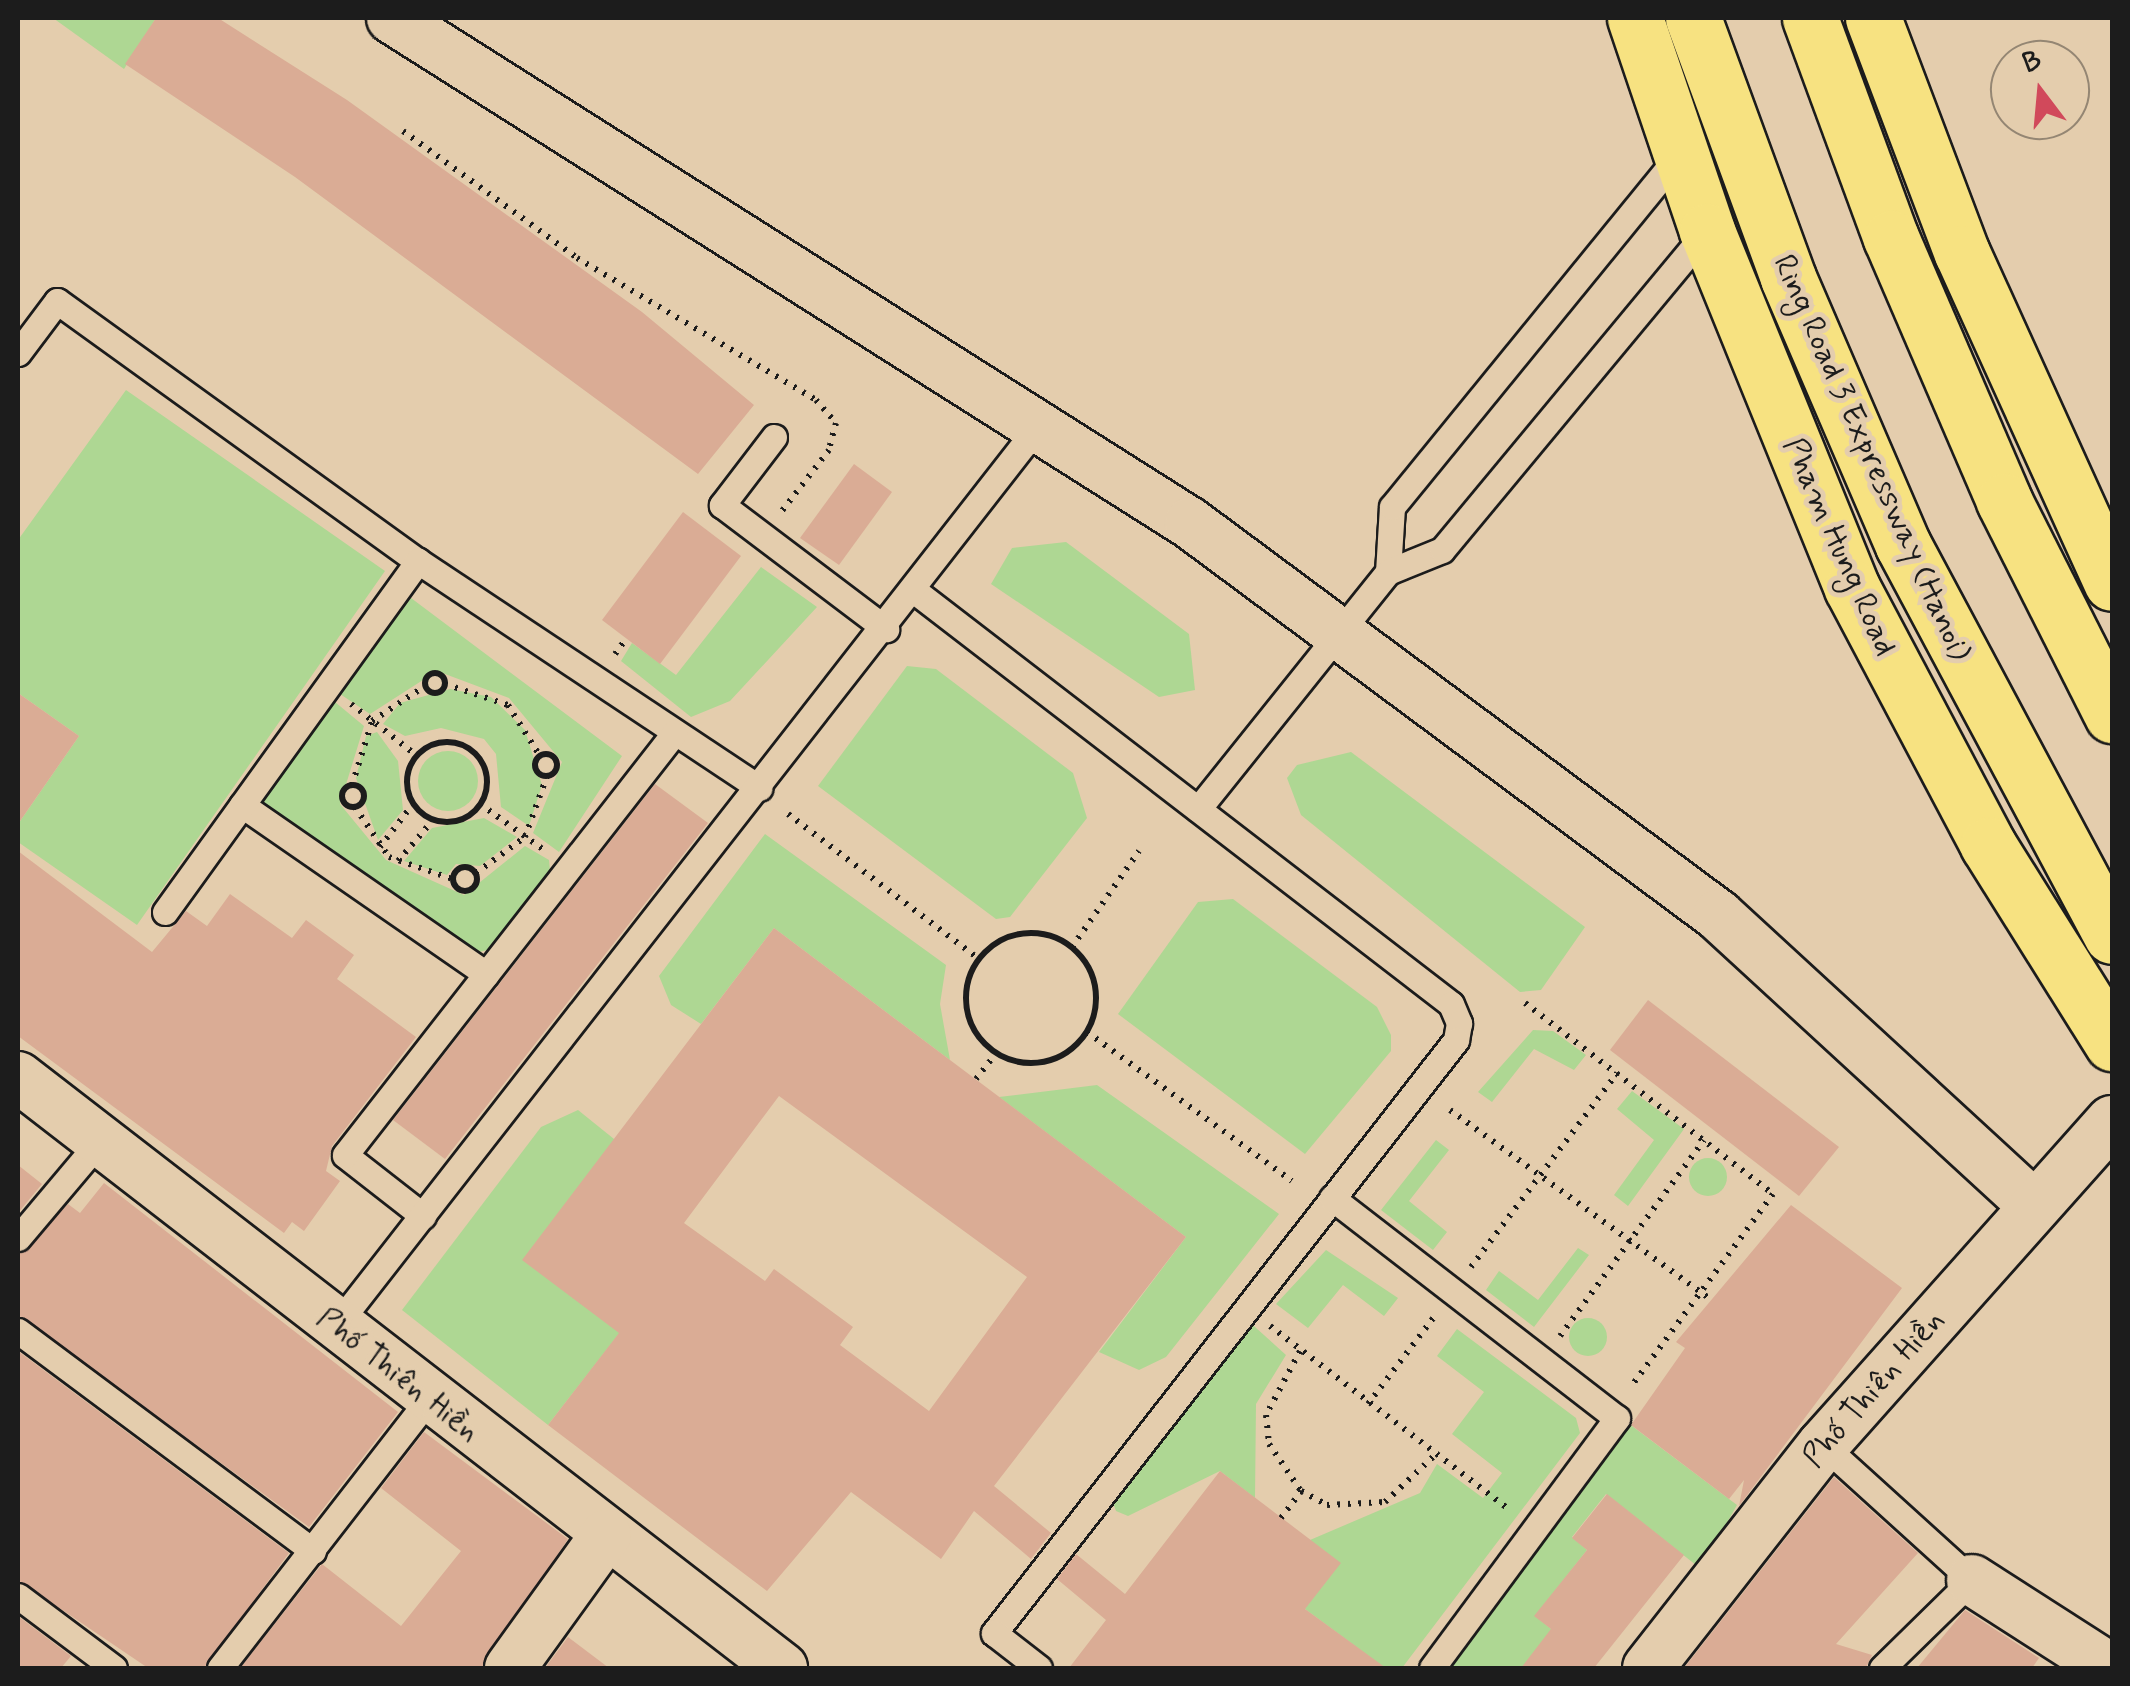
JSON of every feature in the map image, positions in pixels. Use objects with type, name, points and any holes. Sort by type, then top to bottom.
[{"type":"main road","name":"Pham Hung Road","points":[[1635,18],[1706,231],[1852,588],[1988,845],[2112,1043]]},
{"type":"main road","name":"Ring Road 3 Expressway (Hanoi)","points":[[1693,18],[1788,278],[1903,546],[2112,936]]},
{"type":"main road","points":[[1810,18],[1906,274],[2112,715]]},
{"type":"main road","points":[[1873,18],[1962,254],[2112,583]]},
{"type":"street","points":[[392,18],[1039,425],[1338,634],[1718,914],[2034,1206]]},
{"type":"street","name":"Phố Thiên Hiền","points":[[18,1077],[429,1400],[782,1668]]},
{"type":"street","name":"Phố Thiên Hiền","points":[[1648,1668],[1823,1444],[2112,1121]]},
{"type":"street","points":[[510,1668],[606,1535]]},
{"type":"street","points":[[1972,1580],[2109,1668]]},
{"type":"lane","points":[[1388,572],[1392,507],[1681,152]]},
{"type":"lane","points":[[1198,809],[1388,572],[1442,550],[1706,231]]},
{"type":"lane","points":[[18,352],[58,301],[418,561],[760,788]]},
{"type":"lane","points":[[335,1327],[916,592],[1039,425]]},
{"type":"lane","points":[[774,437],[722,505],[886,629]]},
{"type":"lane","points":[[165,912],[418,561]]},
{"type":"lane","points":[[916,592],[1451,1004],[1459,1023],[1456,1040],[994,1633],[1039,1668]]},
{"type":"lane","points":[[423,1216],[345,1155],[675,732]]},
{"type":"lane","points":[[242,805],[486,974]]},
{"type":"lane","points":[[18,1238],[98,1143]]},
{"type":"lane","points":[[1332,1198],[1617,1418],[1432,1668]]},
{"type":"lane","points":[[18,1332],[314,1551]]},
{"type":"lane","points":[[220,1668],[429,1400]]},
{"type":"lane","points":[[1823,1444],[1972,1580],[1890,1665]]},
{"type":"lane","points":[[18,1596],[106,1666]]},
{"type":"path","points":[[403,131],[577,258],[816,400],[836,424],[828,450],[762,537]]},
{"type":"path","points":[[615,654],[626,639]]},
{"type":"path","points":[[435,674],[445,684],[508,705],[540,756],[556,760],[525,836],[476,873],[466,891],[452,879],[398,861],[380,847],[354,807],[342,798],[352,785],[372,720],[426,686],[435,674]]},
{"type":"path","points":[[426,686],[437,693],[445,684]]},
{"type":"path","points":[[329,685],[417,756]]},
{"type":"path","points":[[440,743],[467,747],[485,768],[480,804],[458,821],[432,820],[413,804],[407,779],[417,756],[440,743]]},
{"type":"path","points":[[540,756],[535,769],[547,776]]},
{"type":"path","points":[[352,785],[364,796],[354,807]]},
{"type":"path","points":[[380,847],[413,804]]},
{"type":"path","points":[[480,804],[569,868]]},
{"type":"path","points":[[788,814],[979,960]]},
{"type":"path","points":[[398,861],[432,820]]},
{"type":"path","points":[[1072,947],[1139,851]]},
{"type":"path","points":[[452,879],[461,867],[476,873]]},
{"type":"path","points":[[1021,934],[1072,947],[1097,992],[1087,1032],[1055,1060],[996,1053],[968,1017],[979,960],[1021,934]]},
{"type":"path","points":[[1525,1003],[1773,1194],[1620,1402]]},
{"type":"path","points":[[1087,1032],[1292,1181]]},
{"type":"path","points":[[976,1079],[996,1053]]},
{"type":"path","points":[[1466,1275],[1617,1073]]},
{"type":"path","points":[[1450,1110],[1709,1298]]},
{"type":"path","points":[[1548,1352],[1704,1140]]},
{"type":"path","points":[[1368,1404],[1441,1307]]},
{"type":"path","points":[[1257,1316],[1435,1456],[1535,1528]]},
{"type":"path","points":[[1300,1350],[1266,1414],[1269,1444],[1301,1491],[1342,1506],[1385,1502],[1435,1456]]},
{"type":"path","points":[[1281,1518],[1301,1491]]},
{"type":"green space","points":[[53,18],[156,18],[124,69]]},
{"type":"green space","points":[[126,390],[385,571],[137,925],[18,842],[18,824],[79,736],[18,693],[18,540]]},
{"type":"green space","points":[[1066,542],[1189,634],[1195,690],[1159,697],[991,584],[1012,548]]},
{"type":"green space","points":[[761,567],[817,607],[730,701],[691,717],[621,661],[632,643],[676,675]]},
{"type":"green space","points":[[407,595],[622,756],[559,852],[533,833],[562,762],[509,698],[437,671],[370,714],[334,690]]},
{"type":"green space","points":[[907,666],[936,669],[1073,773],[1087,818],[1010,917],[996,919],[818,786]]},
{"type":"green space","points":[[450,689],[491,697],[525,730],[542,785],[529,826],[501,807],[496,754],[484,739],[441,728],[405,736],[383,724],[400,703]]},
{"type":"green space","points":[[329,697],[364,726],[340,804],[386,860],[464,895],[525,846],[549,860],[550,871],[487,950],[472,954],[254,801]]},
{"type":"green space","points":[[377,732],[398,761],[403,810],[378,840],[356,778],[366,736]]},
{"type":"green space","points":[[448,751],[470,759],[478,781],[470,803],[448,811],[426,803],[418,781],[426,759]]},
{"type":"green space","points":[[1351,752],[1585,927],[1541,990],[1520,992],[1301,815],[1287,778],[1297,765]]},
{"type":"green space","points":[[484,818],[517,837],[480,866],[456,864],[447,875],[404,861],[432,828]]},
{"type":"green space","points":[[765,834],[946,965],[940,1004],[950,1060],[774,928],[701,1024],[671,1005],[659,976]]},
{"type":"green space","points":[[1233,899],[1377,1007],[1391,1035],[1391,1051],[1305,1154],[1118,1014],[1198,902]]},
{"type":"green space","points":[[1533,1030],[1553,1031],[1586,1055],[1574,1070],[1534,1049],[1492,1102],[1478,1092]]},
{"type":"green space","points":[[1097,1085],[1279,1214],[1166,1357],[1139,1370],[1099,1352],[1186,1237],[999,1097]]},
{"type":"green space","points":[[1632,1091],[1684,1129],[1628,1206],[1614,1195],[1654,1140],[1617,1109]]},
{"type":"green space","points":[[578,1110],[614,1139],[646,1299],[548,1425],[402,1310],[541,1127]]},
{"type":"green space","points":[[1436,1140],[1449,1150],[1409,1201],[1447,1232],[1433,1250],[1381,1210]]},
{"type":"green space","points":[[1708,1158],[1721,1164],[1727,1177],[1721,1190],[1708,1196],[1695,1190],[1689,1177],[1695,1164]]},
{"type":"green space","points":[[1578,1248],[1589,1255],[1534,1327],[1486,1290],[1499,1271],[1538,1300]]},
{"type":"green space","points":[[1326,1250],[1398,1298],[1384,1316],[1343,1285],[1308,1328],[1276,1304]]},
{"type":"green space","points":[[1245,1318],[1286,1355],[1256,1404],[1255,1498],[1220,1471],[1128,1516],[1116,1511],[1109,1492]]},
{"type":"green space","points":[[1588,1318],[1601,1324],[1607,1337],[1601,1350],[1588,1356],[1575,1350],[1569,1337],[1575,1324]]},
{"type":"green space","points":[[1457,1329],[1576,1418],[1580,1433],[1402,1668],[1368,1668],[1374,1660],[1305,1609],[1310,1540],[1420,1493],[1437,1464],[1483,1498],[1502,1473],[1452,1434],[1484,1392],[1437,1356]]},
{"type":"green space","points":[[1628,1423],[1737,1505],[1701,1569],[1606,1494],[1572,1537],[1587,1550],[1535,1616],[1555,1632],[1521,1668],[1446,1668]]},
{"type":"building","points":[[156,18],[218,18],[347,100],[642,312],[754,405],[698,474],[295,177],[125,64]]},
{"type":"building","points":[[854,464],[892,492],[839,565],[800,538]]},
{"type":"building","points":[[683,512],[741,556],[660,664],[602,620]]},
{"type":"building","points":[[18,693],[79,736],[18,824]]},
{"type":"building","points":[[655,784],[708,823],[445,1159],[393,1120]]},
{"type":"building","points":[[18,851],[152,952],[186,911],[207,926],[230,894],[292,938],[306,920],[354,955],[337,979],[416,1037],[332,1146],[326,1171],[340,1181],[304,1231],[292,1222],[284,1233],[18,1036]]},
{"type":"building","points":[[774,928],[1186,1237],[994,1486],[1051,1533],[1031,1559],[974,1511],[941,1559],[851,1492],[767,1591],[548,1425],[619,1333],[522,1260]],"holes":[[[779,1096],[1027,1277],[929,1411],[840,1345],[853,1327],[774,1269],[765,1281],[684,1223]]]},
{"type":"building","points":[[1648,1000],[1839,1147],[1799,1196],[1610,1050]]},
{"type":"building","points":[[18,1165],[42,1184],[18,1213]]},
{"type":"building","points":[[104,1183],[398,1412],[309,1527],[18,1315],[18,1254],[68,1204],[80,1213]]},
{"type":"building","points":[[1791,1205],[1902,1288],[1739,1506],[1744,1480],[1729,1499],[1631,1425],[1685,1348],[1676,1342]]},
{"type":"building","points":[[18,1351],[289,1553],[204,1668],[148,1668],[18,1580]]},
{"type":"building","points":[[424,1432],[568,1539],[482,1668],[240,1668],[322,1564],[401,1626],[461,1551],[381,1488]]},
{"type":"building","points":[[1220,1471],[1341,1563],[1305,1609],[1386,1668],[1069,1668],[1106,1620],[1057,1579],[1076,1554],[1125,1594]]},
{"type":"building","points":[[1834,1477],[1918,1553],[1836,1644],[1872,1655],[1866,1668],[1684,1668]]},
{"type":"building","points":[[1607,1494],[1684,1555],[1594,1668],[1521,1668],[1551,1629],[1534,1616],[1587,1550],[1572,1538]]},
{"type":"building","points":[[1965,1610],[2039,1658],[2032,1668],[1917,1668]]},
{"type":"building","points":[[18,1616],[71,1656],[61,1668],[18,1668]]},
{"type":"building","points":[[568,1637],[609,1668],[545,1668]]}]
